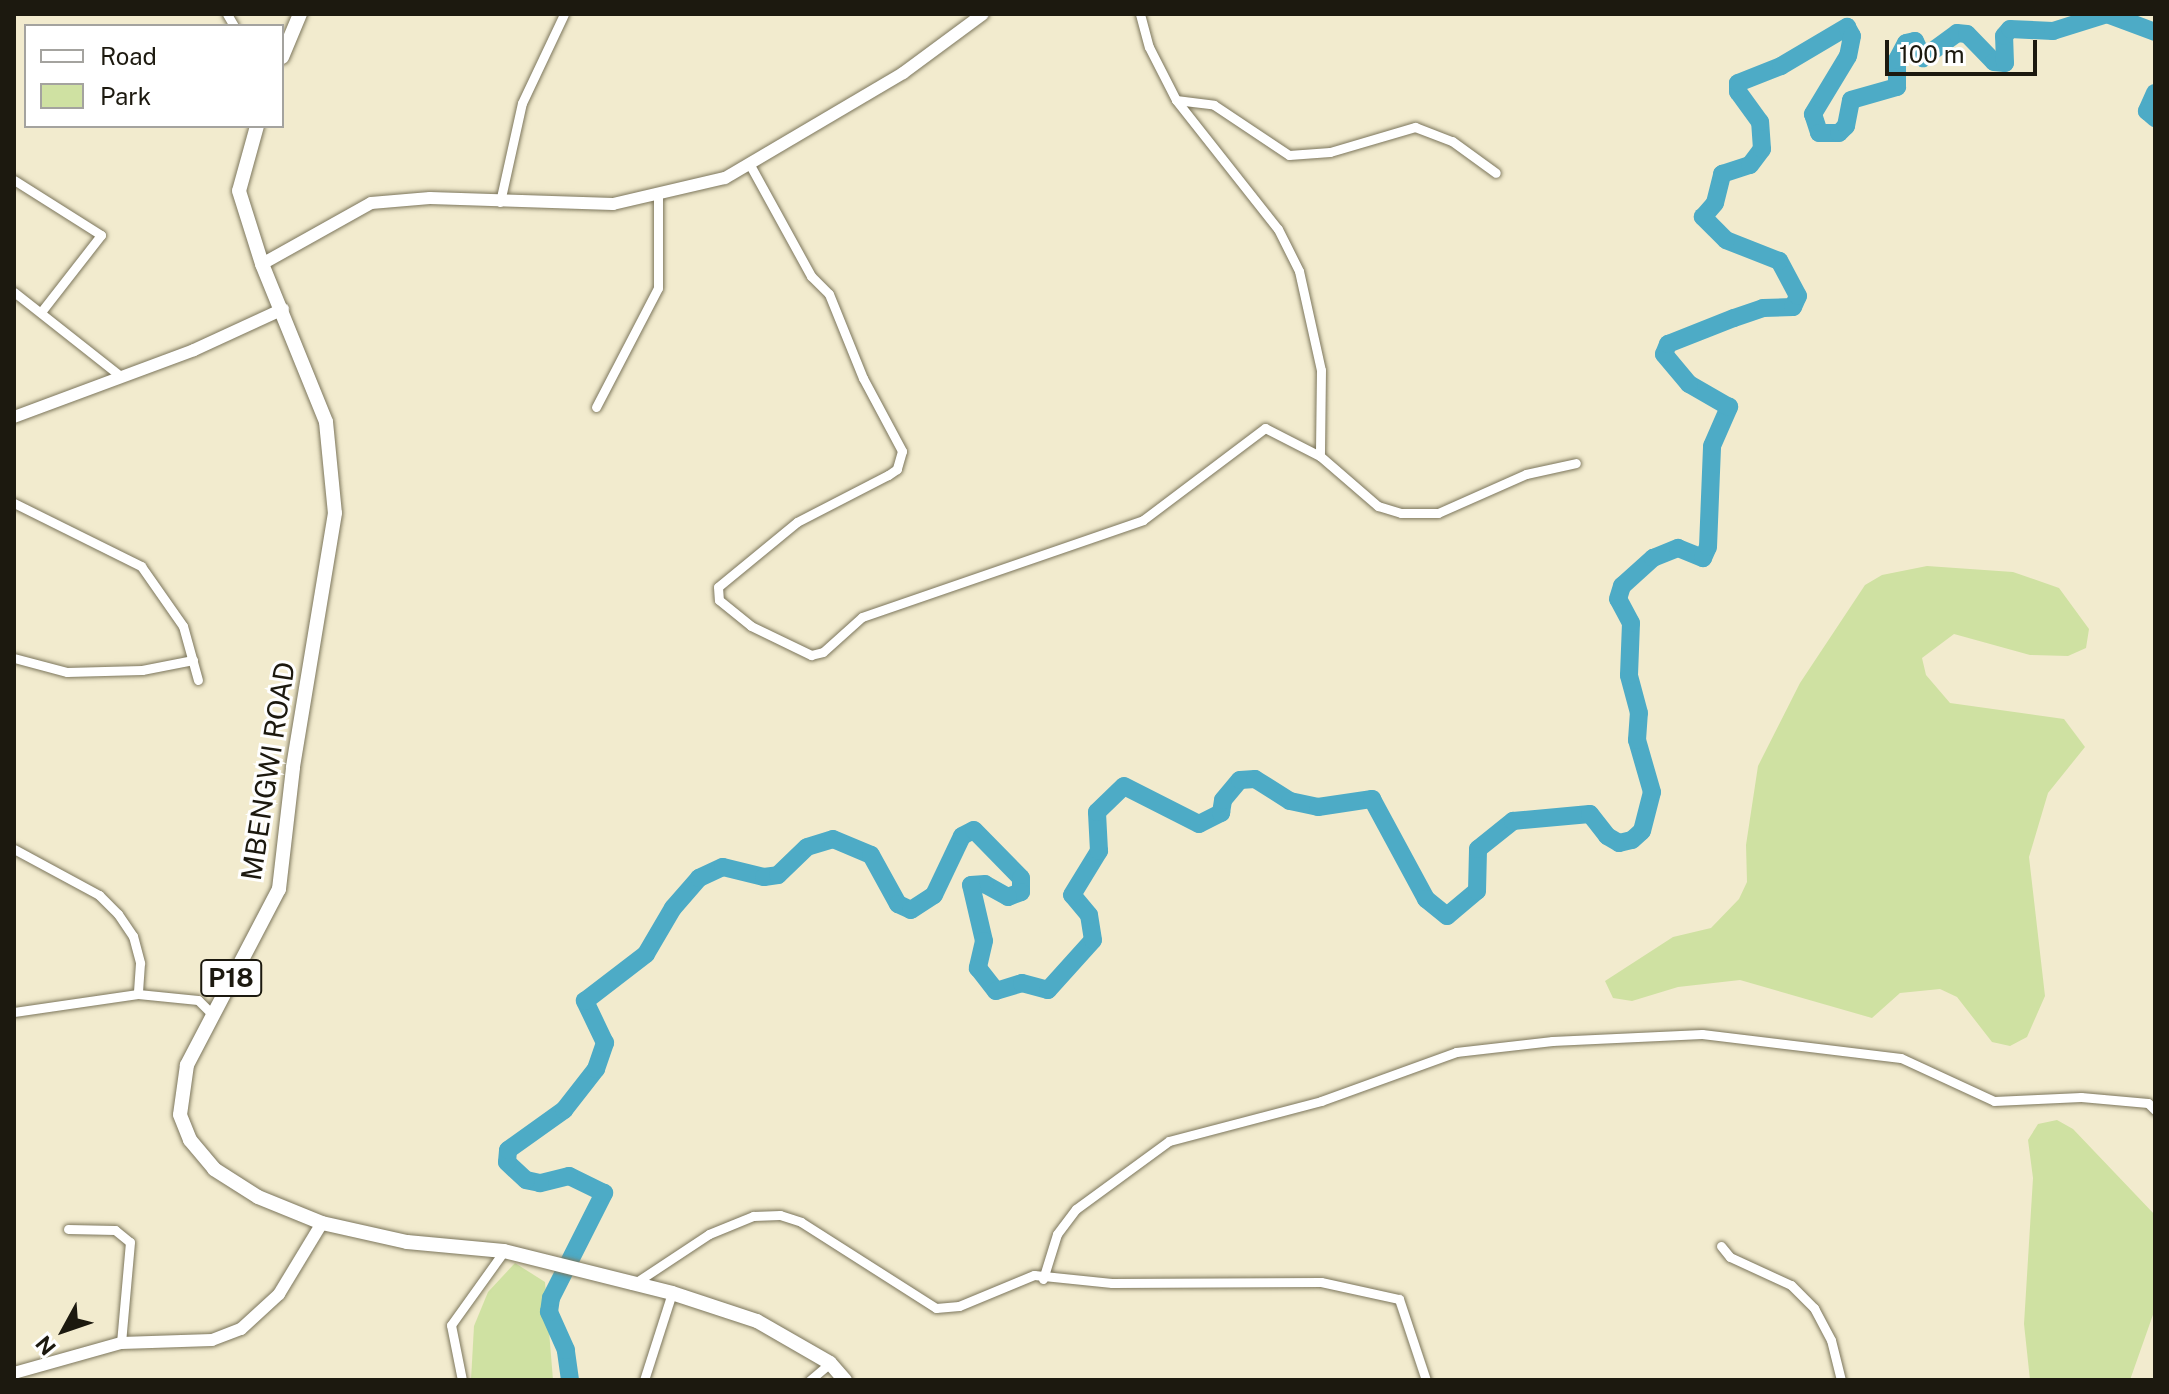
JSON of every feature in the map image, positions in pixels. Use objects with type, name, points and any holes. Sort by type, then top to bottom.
[{"type":"main road","points":[[284,52],[300,14]]},
{"type":"main road","name":"MBENGWI ROAD","points":[[256,128],[239,191],[262,264],[283,309],[326,422],[335,513],[293,768],[279,889],[211,1013],[184,1078],[180,1115],[190,1140],[214,1169],[258,1197],[322,1223],[407,1242],[504,1251],[672,1293],[757,1321],[830,1363],[845,1380]]},
{"type":"street","points":[[500,202],[522,103],[564,14]]},
{"type":"street","points":[[262,264],[371,203],[430,198],[562,206],[658,197],[725,178],[903,73],[983,14]]},
{"type":"street","points":[[1140,14],[1149,47],[1176,100],[1278,229],[1299,271],[1321,370],[1320,456]]},
{"type":"street","points":[[1176,100],[1225,110],[1289,155],[1330,152],[1415,127],[1452,141],[1496,173]]},
{"type":"street","points":[[750,165],[811,276],[829,294],[863,378],[902,451],[897,469],[797,522],[720,584],[719,600],[775,639],[817,655],[862,617],[1143,520],[1265,428],[1320,456],[1378,506],[1401,513],[1438,513],[1526,474],[1576,463]]},
{"type":"street","points":[[14,180],[101,235],[41,312]]},
{"type":"street","points":[[596,407],[658,288],[658,197]]},
{"type":"street","points":[[14,292],[119,375]]},
{"type":"street","points":[[14,417],[119,375],[194,350],[283,309]]},
{"type":"street","points":[[14,503],[141,566],[171,605],[198,680]]},
{"type":"street","points":[[14,658],[67,672],[142,670],[193,660]]},
{"type":"street","points":[[14,849],[99,895],[118,914],[133,936],[140,963],[138,994]]},
{"type":"street","points":[[14,1012],[138,994],[198,1000],[211,1013]]},
{"type":"street","points":[[1043,1279],[1057,1234],[1076,1209],[1169,1141],[1321,1101],[1456,1052],[1552,1041],[1702,1034],[1901,1058],[1928,1065],[1994,1101],[2038,1095],[2113,1099],[2148,1103],[2155,1110]]},
{"type":"street","points":[[632,1285],[709,1234],[753,1216],[780,1215],[801,1222],[936,1308],[959,1306],[1025,1276],[1043,1279],[1321,1282],[1399,1299],[1426,1380]]},
{"type":"street","points":[[14,1373],[121,1343],[212,1340],[241,1329],[279,1294],[322,1223]]},
{"type":"street","points":[[68,1229],[115,1230],[130,1242],[121,1343]]},
{"type":"street","points":[[1721,1246],[1730,1257],[1791,1285],[1814,1308],[1831,1340],[1841,1380]]},
{"type":"street","points":[[462,1380],[451,1325],[504,1251]]},
{"type":"street","points":[[644,1380],[672,1293]]},
{"type":"street","points":[[810,1380],[830,1363]]},
{"type":"green space","points":[[1927,566],[2013,572],[2059,588],[2089,629],[2086,648],[2068,656],[2030,655],[1954,634],[1922,658],[1926,675],[1950,703],[2064,719],[2085,747],[2048,793],[2029,857],[2045,996],[2027,1037],[2010,1046],[1992,1042],[1957,997],[1940,989],[1900,993],[1872,1018],[1740,980],[1678,987],[1632,1001],[1613,998],[1605,981],[1673,937],[1711,928],[1739,899],[1747,882],[1746,845],[1758,766],[1800,683],[1865,585],[1882,575]]},
{"type":"green space","points":[[2057,1120],[2073,1129],[2155,1215],[2155,1309],[2130,1380],[2030,1380],[2024,1324],[2033,1178],[2028,1140],[2038,1124]]},
{"type":"green space","points":[[515,1263],[545,1282],[553,1380],[471,1380],[474,1326],[488,1292]]},
{"type":"waterway","points":[[570,1380],[566,1350],[549,1312],[551,1298],[604,1193],[569,1176],[540,1183],[526,1180],[507,1162],[508,1150],[564,1110],[596,1069],[605,1043],[585,1001],[646,954],[673,908],[699,878],[723,867],[764,877],[778,875],[807,847],[833,839],[871,855],[898,904],[911,910],[934,895],[962,836],[974,830],[1021,878],[1021,892],[1008,897],[985,884],[971,885],[984,941],[978,968],[996,991],[1022,983],[1048,990],[1093,940],[1089,915],[1072,895],[1099,851],[1097,812],[1124,786],[1199,824],[1221,813],[1223,800],[1240,780],[1255,779],[1290,801],[1318,807],[1372,799],[1426,899],[1447,916],[1477,891],[1478,849],[1513,821],[1590,814],[1607,836],[1619,843],[1632,840],[1642,831],[1652,792],[1637,740],[1639,713],[1629,675],[1631,623],[1618,599],[1622,586],[1653,558],[1678,548],[1703,558],[1708,547],[1712,446],[1729,407],[1689,384],[1664,354],[1668,344],[1734,318],[1763,308],[1793,307],[1798,296],[1779,261],[1726,240],[1703,217],[1715,203],[1722,174],[1750,165],[1762,149],[1760,122],[1738,92],[1738,83],[1781,66],[1847,27],[1852,36],[1848,56],[1813,114],[1819,133],[1839,133],[1846,126],[1851,100],[1897,87],[1897,60],[1906,43],[1915,41],[1923,58],[1957,33],[1967,34],[1994,62],[2005,63],[2004,36],[2010,29],[2053,31],[2107,14],[2155,32]]},
{"type":"waterway","points":[[2155,93],[2147,111],[2155,118]]}]
